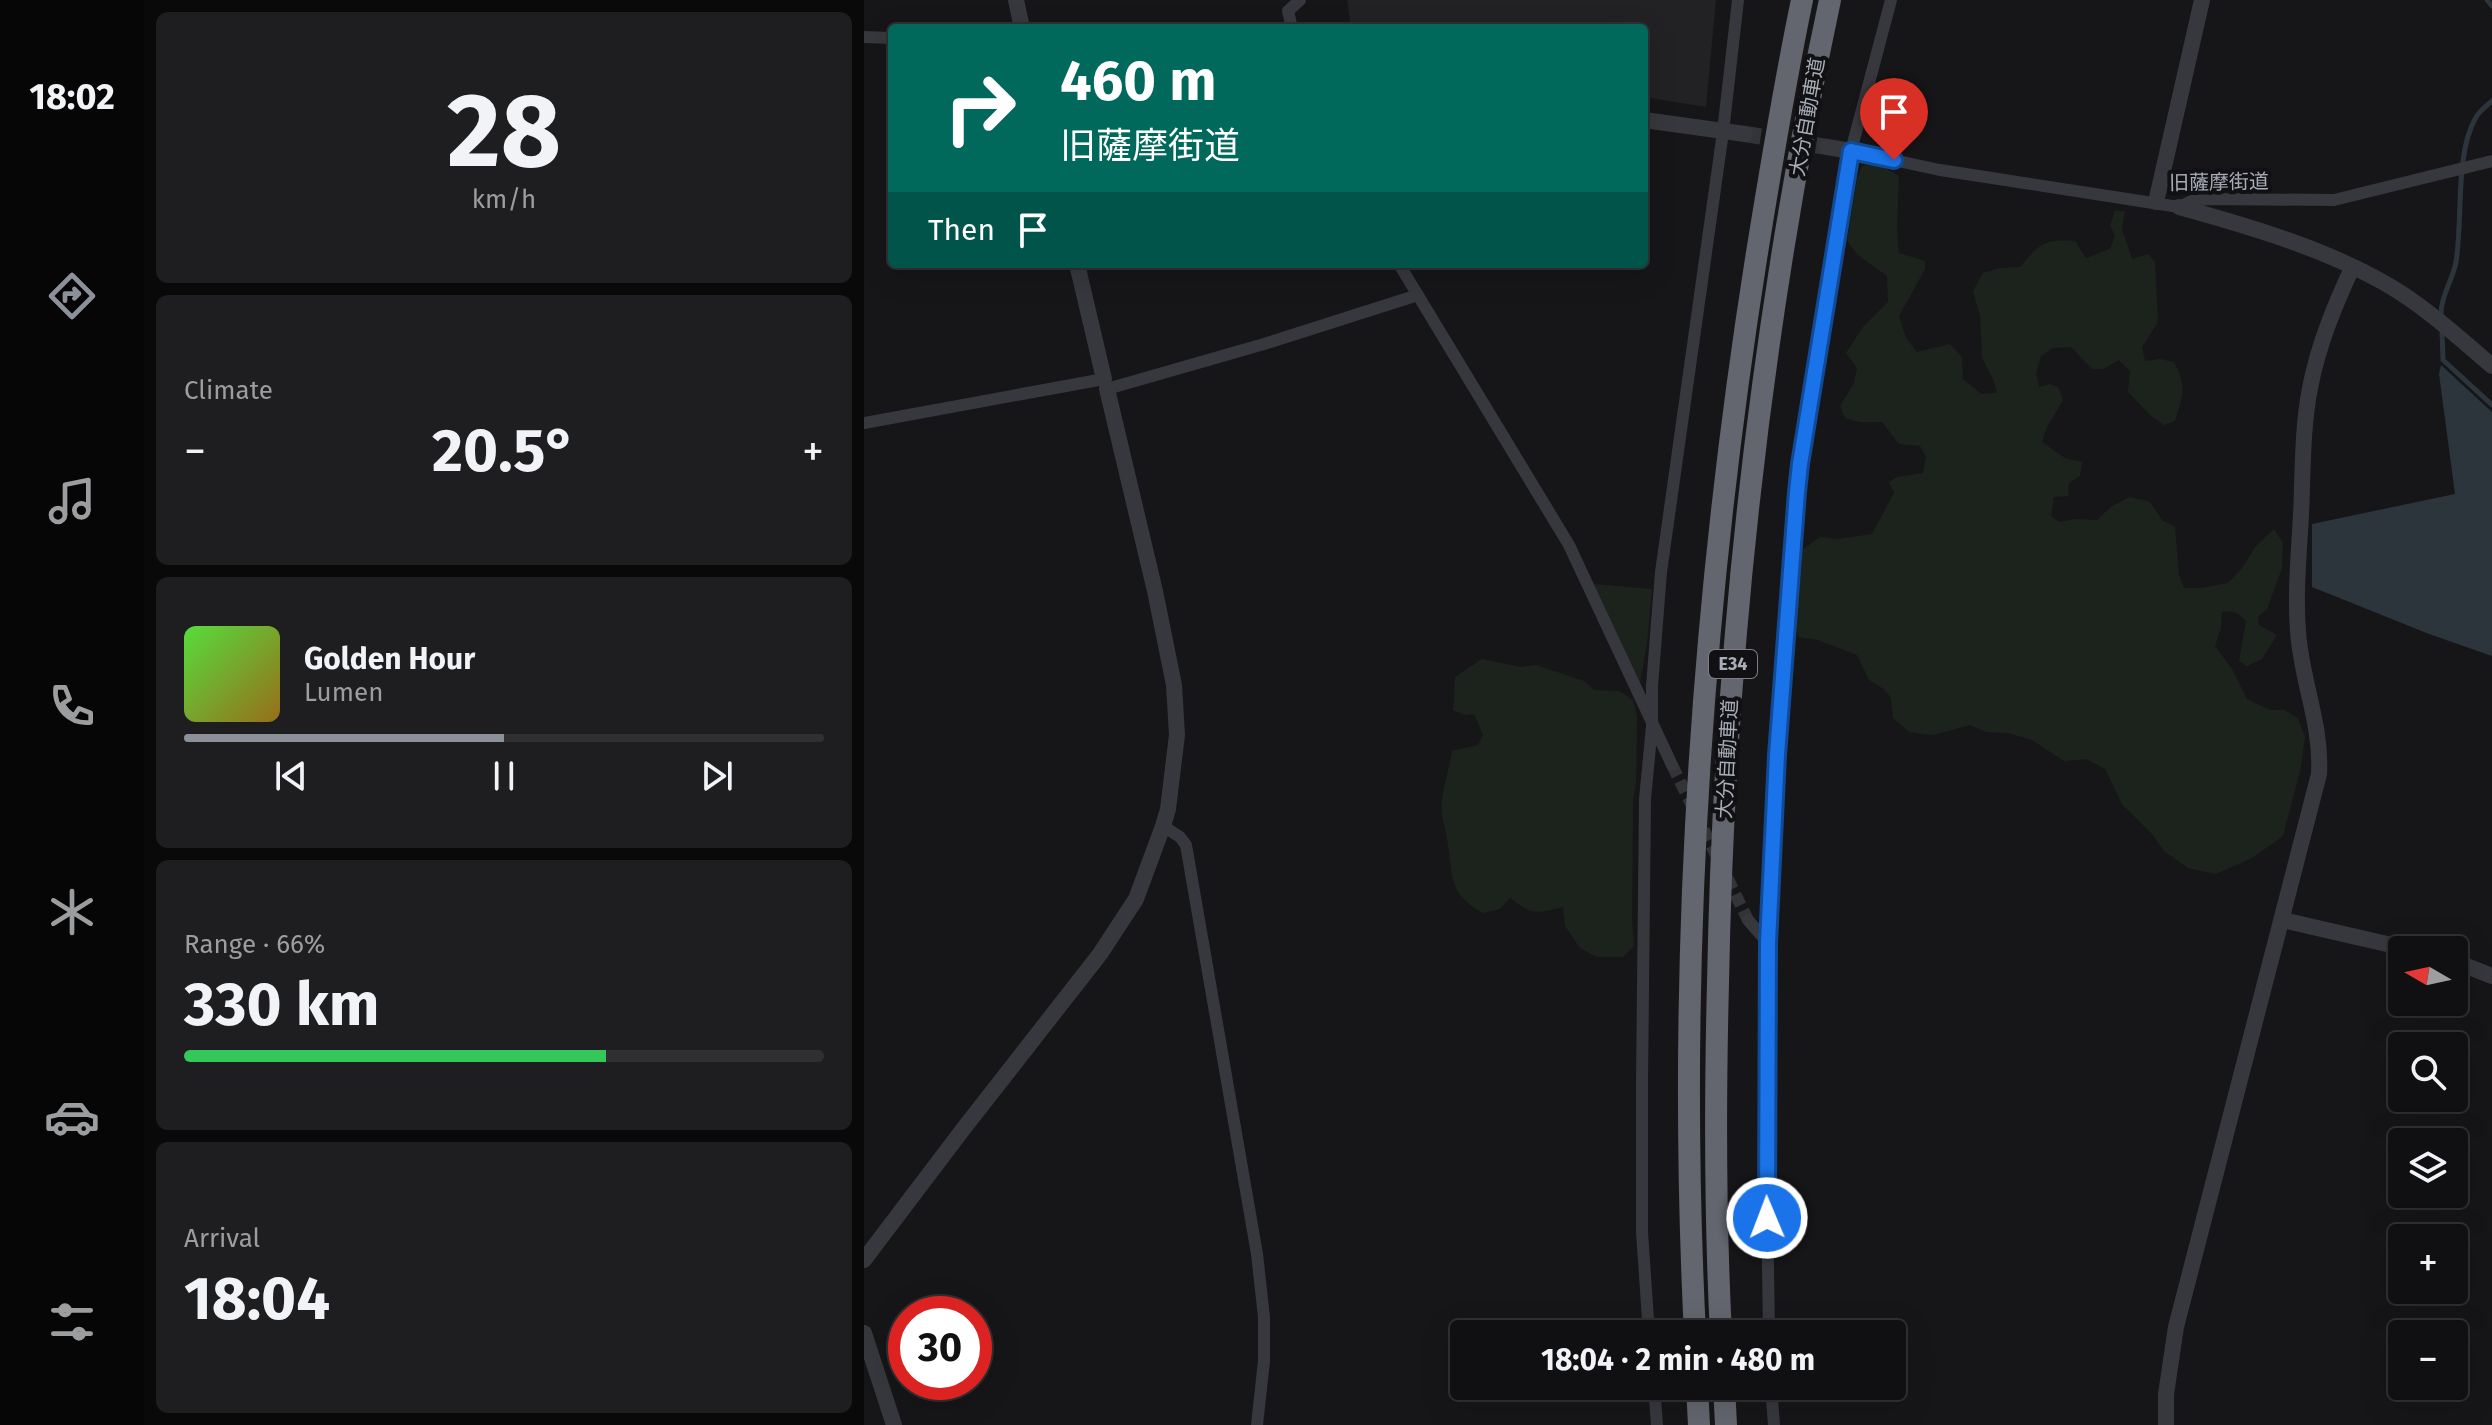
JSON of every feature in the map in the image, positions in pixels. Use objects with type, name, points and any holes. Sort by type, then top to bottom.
[{"type":"highway","points":[[1777,126],[1792,0]]},
{"type":"highway","name":"大分自動車道","points":[[1694,1320],[1688,1104],[1692,901],[1703,702],[1720,512],[1746,320],[1777,126],[1802,0]]},
{"type":"highway","name":"大分自動車道","points":[[1720,1320],[1716,1246],[1715,1090],[1719,902],[1730,702],[1748,516],[1773,323],[1830,0]]},
{"type":"highway","points":[[1698,1400],[1699,1425]]},
{"type":"highway","points":[[1725,1400],[1726,1425]]},
{"type":"street","points":[[1016,0],[1021,24]]},
{"type":"street","points":[[1291,24],[1288,11],[1300,0]]},
{"type":"street","points":[[1648,1320],[1642,1232],[1642,1083],[1645,799],[1652,726],[1652,686],[1661,572],[1723,132],[1738,0]]},
{"type":"street","points":[[1769,1320],[1768,943],[1777,755],[1800,464],[1851,151],[1891,0]]},
{"type":"street","points":[[2156,202],[2202,0]]},
{"type":"street","points":[[864,37],[888,38]]},
{"type":"street","points":[[1648,121],[1745,134]]},
{"type":"street","points":[[1827,147],[1851,151]]},
{"type":"street","name":"旧薩摩街道","points":[[1851,151],[1940,170],[2179,207],[2192,201],[2209,199],[2334,200],[2492,161]]},
{"type":"street","points":[[2179,207],[2281,237],[2352,268],[2410,300],[2492,366]]},
{"type":"street","points":[[864,1260],[1100,954],[1136,899],[1168,809],[1177,735],[1174,685],[1155,591],[1078,268]]},
{"type":"street","points":[[1401,268],[1569,545],[1672,765]]},
{"type":"street","points":[[2166,1425],[2166,1394],[2176,1327],[2319,774],[2321,753],[2317,720],[2298,632],[2309,391],[2327,325],[2352,268]]},
{"type":"street","points":[[864,423],[1105,384],[1264,344],[1418,295]]},
{"type":"street","points":[[1163,826],[1186,845],[1257,1254],[1264,1317],[1264,1361],[1257,1425]]},
{"type":"street","points":[[1748,920],[1768,943]]},
{"type":"street","points":[[2283,920],[2388,944]]},
{"type":"street","points":[[2468,967],[2492,976]]},
{"type":"street","points":[[864,1333],[894,1425]]},
{"type":"street","points":[[1655,1400],[1657,1425]]},
{"type":"street","points":[[1772,1400],[1774,1425]]},
{"type":"shaded area","points":[[1347,0],[1716,0],[1706,107],[1648,98],[1648,24],[1350,24]]},
{"type":"shaded area","points":[[1876,163],[1899,176],[1899,253],[1925,261],[1925,269],[1899,316],[1906,338],[1917,352],[1950,344],[1962,357],[1963,379],[1981,394],[1997,393],[1982,358],[1980,316],[1973,291],[1983,273],[2020,267],[2038,248],[2049,242],[2075,241],[2086,258],[2110,249],[2115,236],[2110,225],[2115,211],[2125,211],[2122,229],[2132,259],[2148,254],[2155,262],[2158,322],[2142,347],[2145,361],[2160,359],[2174,362],[2178,370],[2182,391],[2175,421],[2164,425],[2128,392],[2130,371],[2119,360],[2103,369],[2092,369],[2071,347],[2053,348],[2041,356],[2036,373],[2039,387],[2050,384],[2058,387],[2063,400],[2042,442],[2065,458],[2082,462],[2080,476],[2069,483],[2068,496],[2054,497],[2051,516],[2059,522],[2097,520],[2112,506],[2130,497],[2150,502],[2162,520],[2175,527],[2179,575],[2184,588],[2228,583],[2243,567],[2255,547],[2274,529],[2283,543],[2282,568],[2267,609],[2258,617],[2259,625],[2277,635],[2262,659],[2247,666],[2239,661],[2246,621],[2233,612],[2222,612],[2215,646],[2232,669],[2247,699],[2270,710],[2284,710],[2298,718],[2305,737],[2301,767],[2283,836],[2252,858],[2216,874],[2188,868],[2164,851],[2122,804],[2105,769],[2086,759],[2064,761],[2032,740],[2008,733],[1986,732],[1970,725],[1934,735],[1909,732],[1893,718],[1891,698],[1884,689],[1869,680],[1857,655],[1818,640],[1798,637],[1802,550],[1820,537],[1838,539],[1872,534],[1894,493],[1889,482],[1897,477],[1923,473],[1926,457],[1920,446],[1899,444],[1882,422],[1845,418],[1840,406],[1854,383],[1857,368],[1846,353],[1863,327],[1888,302],[1887,276],[1858,255],[1847,241],[1857,179],[1862,166]]},
{"type":"shaded area","points":[[2441,365],[2492,412],[2492,656],[2312,587],[2312,524],[2455,494],[2439,374]]},
{"type":"shaded area","points":[[1594,584],[1652,589],[1640,683]]},
{"type":"shaded area","points":[[1482,659],[1520,667],[1536,665],[1584,681],[1594,690],[1619,691],[1633,700],[1637,716],[1633,802],[1634,946],[1623,957],[1597,957],[1580,948],[1565,926],[1563,907],[1535,912],[1510,898],[1500,909],[1483,913],[1471,906],[1457,890],[1442,815],[1443,795],[1452,751],[1478,745],[1483,735],[1474,714],[1465,715],[1453,710],[1455,677]]},
{"type":"waterway","points":[[2487,0],[2492,6]]},
{"type":"waterway","points":[[2441,316],[2442,302],[2456,262],[2462,169],[2469,134],[2476,116],[2492,101]]},
{"type":"waterway","points":[[2442,330],[2443,360],[2492,405]]},
{"type":"tunnel","points":[[1745,134],[1827,147]]},
{"type":"tunnel","points":[[1672,765],[1748,920]]},
{"type":"route","points":[[1767,1218],[1768,943],[1777,755],[1800,464],[1851,151],[1894,160]]}]
